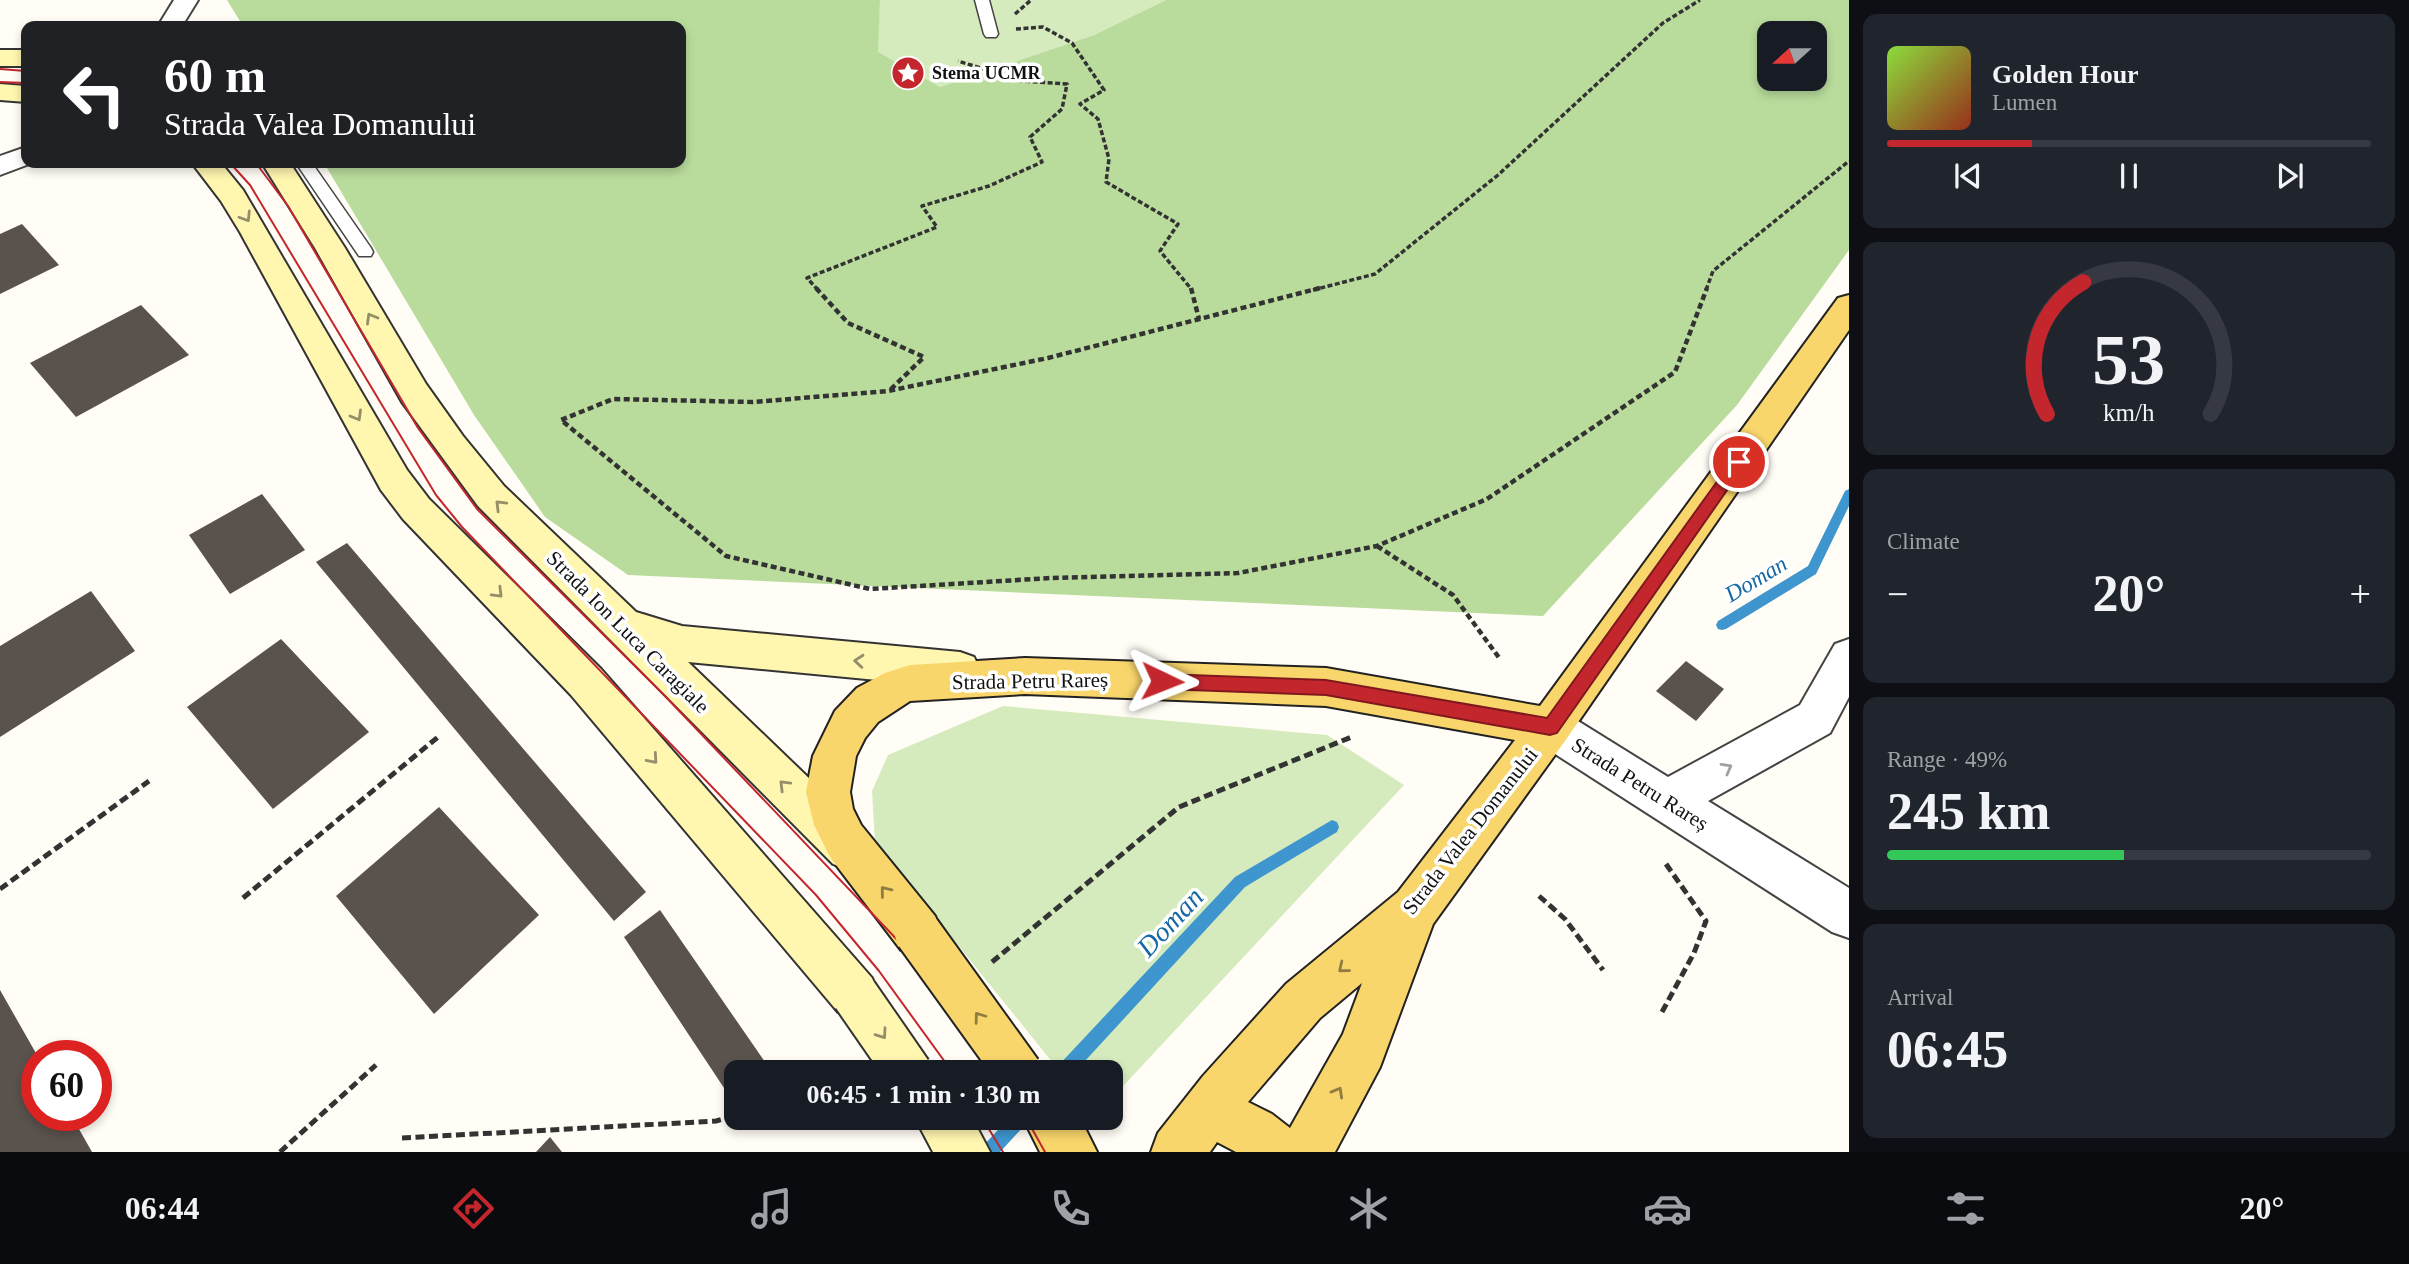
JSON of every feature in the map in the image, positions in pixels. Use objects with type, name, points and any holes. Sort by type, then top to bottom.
[{"type":"main road","points":[[0,58],[21,58]]},
{"type":"main road","points":[[0,92],[21,94]]},
{"type":"main road","points":[[210,168],[227,188],[255,232],[394,480],[416,509],[586,682],[855,995],[900,1060]]},
{"type":"main road","name":"Strada Ion Luca Caragiale","points":[[279,168],[330,247],[415,394],[458,456],[491,496],[851,850],[918,933],[1010,1060]]},
{"type":"main road","name":"Strada Valea Domanului","points":[[1177,1152],[1207,1112],[1303,1001],[1415,909],[1550,727],[1849,306]]},
{"type":"main road","points":[[620,624],[682,643],[1025,676]]},
{"type":"main road","name":"Strada Petru Rareș","points":[[851,850],[836,828],[829,804],[829,777],[836,750],[849,724],[870,701],[894,687],[910,683],[1025,676],[1326,688],[1550,727]]},
{"type":"main road","points":[[1306,1152],[1362,1049],[1415,909]]},
{"type":"main road","points":[[1207,1112],[1237,1123],[1269,1143],[1276,1152]]},
{"type":"main road","points":[[949,1130],[964,1152]]},
{"type":"main road","points":[[1057,1130],[1071,1152]]},
{"type":"street","points":[[173,21],[186,0]]},
{"type":"street","points":[[0,166],[21,157]]},
{"type":"street","points":[[1667,801],[1815,719],[1844,676]]},
{"type":"street","name":"Strada Petru Rareș","points":[[1550,727],[1849,915]]},
{"type":"lane","points":[[982,0],[991,34]]},
{"type":"lane","points":[[307,168],[365,252]]},
{"type":"path","points":[[1700,0],[1663,23],[1499,175],[1375,274],[1048,358],[888,391],[753,402],[613,399],[561,420],[726,556],[870,589],[1051,578],[1238,573],[1377,546],[1487,499],[1675,372],[1713,271],[1849,161]]},
{"type":"path","points":[[1008,29],[1043,27],[1072,43],[1104,90],[1080,104],[1098,119],[1109,159],[1105,183],[1178,224],[1160,251],[1191,287],[1199,319]]},
{"type":"path","points":[[888,391],[925,357],[848,323],[807,278],[937,227],[922,206],[989,186],[1042,162],[1030,137],[1059,114],[1068,100],[1067,84],[1022,81],[958,61]]},
{"type":"path","points":[[1377,546],[1453,595],[1500,659]]},
{"type":"path","points":[[988,964],[1179,807],[1354,736]]},
{"type":"path","points":[[243,898],[438,737]]},
{"type":"path","points":[[0,889],[149,781]]},
{"type":"path","points":[[1662,1012],[1694,953],[1706,921],[1665,864]]},
{"type":"path","points":[[1539,896],[1565,919],[1603,970]]},
{"type":"path","points":[[852,1060],[856,1057]]},
{"type":"path","points":[[279,1152],[376,1065]]},
{"type":"path","points":[[402,1138],[724,1119]]},
{"type":"green space","points":[[227,0],[880,0],[878,52],[940,87],[1094,35],[1166,0],[1849,0],[1849,250],[1737,405],[1543,616],[628,575],[545,517],[474,415],[327,168],[686,168],[686,21],[240,21]]},
{"type":"green space","points":[[880,0],[1166,0],[1094,35],[940,87],[877,52]]},
{"type":"green space","points":[[1003,706],[1327,735],[1404,785],[1123,1086],[1123,1060],[1051,1060],[875,842],[872,791],[888,755]]},
{"type":"building","points":[[22,224],[59,265],[0,294],[0,234]]},
{"type":"building","points":[[141,305],[189,355],[76,417],[30,363]]},
{"type":"building","points":[[262,494],[305,550],[230,594],[189,535]]},
{"type":"building","points":[[347,543],[646,892],[614,921],[316,562]]},
{"type":"building","points":[[91,591],[135,651],[0,737],[0,646]]},
{"type":"building","points":[[281,639],[369,732],[273,809],[187,707]]},
{"type":"building","points":[[1686,661],[1724,689],[1696,721],[1656,691]]},
{"type":"building","points":[[439,807],[539,915],[434,1014],[336,896]]},
{"type":"building","points":[[660,910],[764,1060],[724,1060],[724,1088],[624,937]]},
{"type":"building","points":[[0,990],[28,1040],[21,1040],[21,1131],[80,1131],[92,1152],[0,1152]]},
{"type":"building","points":[[550,1137],[562,1152],[536,1152]]},
{"type":"waterway","name":"Doman","points":[[1722,625],[1812,570],[1849,494]]},
{"type":"waterway","name":"Doman","points":[[1075,1060],[1240,882],[1332,827]]},
{"type":"waterway","name":"Doman","points":[[989,1152],[1009,1130]]},
{"type":"tram line","points":[[0,69],[21,71]]},
{"type":"tram line","points":[[0,82],[21,83]]},
{"type":"tram line","points":[[235,168],[250,185],[436,495],[462,527],[816,895],[879,971],[944,1060]]},
{"type":"tram line","points":[[260,168],[288,206],[418,428],[477,509],[664,695],[904,947],[988,1060]]},
{"type":"tram line","points":[[989,1130],[1003,1152]]},
{"type":"tram line","points":[[1033,1130],[1045,1152]]},
{"type":"place","name":"Stema UCMR","points":[[908,73]]},
{"type":"route","points":[[1162,681],[1326,688],[1550,727],[1739,462]]}]
